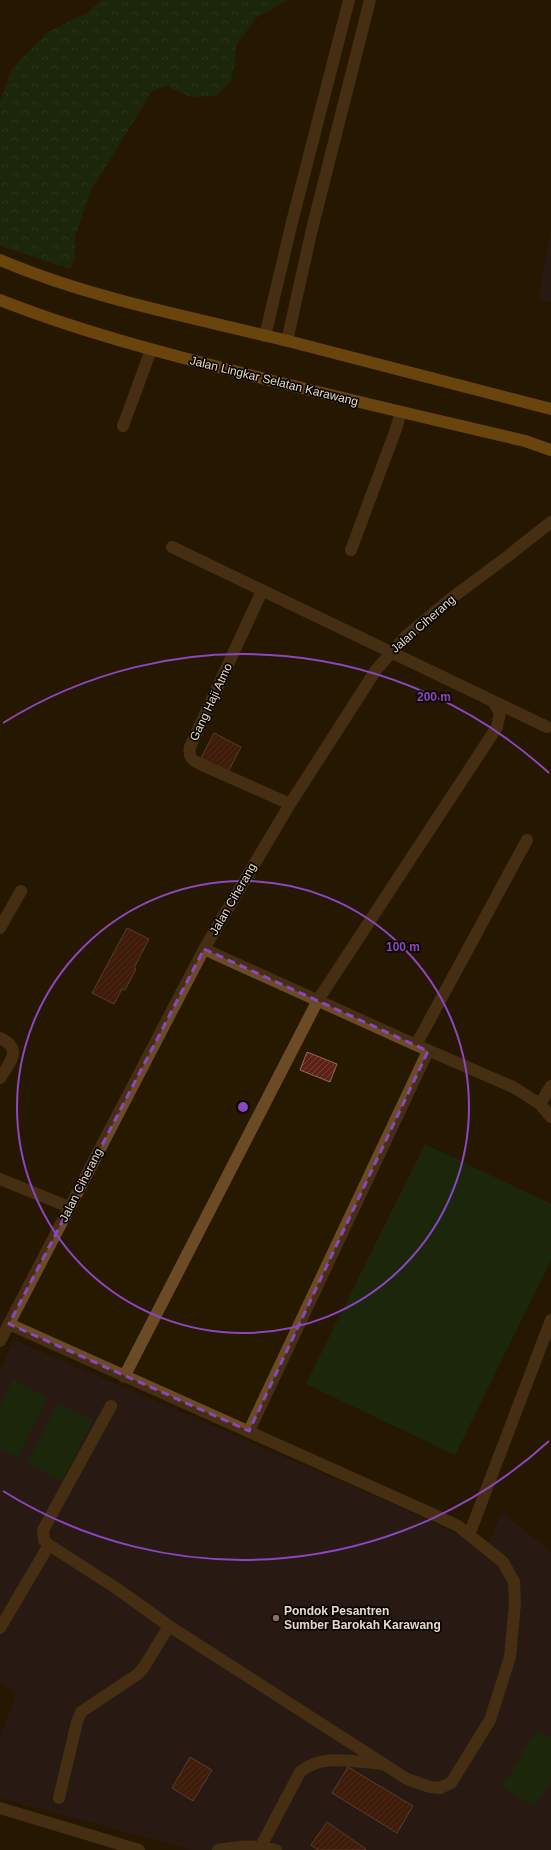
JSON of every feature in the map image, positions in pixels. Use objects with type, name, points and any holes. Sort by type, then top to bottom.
[{"type":"main road","points":[[0,260],[119,300],[161,312],[287,341],[551,409]]},
{"type":"main road","name":"Jalan Lingkar Selatan Karawang","points":[[0,300],[82,330],[151,350],[525,441],[551,450]]},
{"type":"street","points":[[265,336],[292,222],[350,0]]},
{"type":"street","points":[[287,341],[312,230],[370,0]]},
{"type":"street","points":[[340,38],[359,43]]},
{"type":"street","points":[[321,115],[340,120]]},
{"type":"street","points":[[292,222],[312,230]]},
{"type":"street","points":[[123,426],[151,350]]},
{"type":"street","points":[[351,550],[401,412]]},
{"type":"street","name":"Jalan Ciherang","points":[[1,1338],[204,949],[290,804],[376,670],[391,651],[406,636],[449,600],[551,522]]},
{"type":"street","points":[[172,547],[547,727]]},
{"type":"street","name":"Gang Haji Atmo","points":[[262,591],[189,752],[193,760],[200,764],[290,804]]},
{"type":"street","points":[[124,1377],[318,1000],[497,727],[500,713],[493,701]]},
{"type":"street","points":[[416,1045],[527,840]]},
{"type":"street","points":[[0,928],[22,891]]},
{"type":"street","points":[[204,949],[416,1045],[513,1087],[540,1104],[551,1117]]},
{"type":"street","points":[[0,1038],[8,1042],[13,1047],[14,1052],[10,1062],[0,1078]]},
{"type":"street","points":[[249,1431],[428,1050]]},
{"type":"street","points":[[540,1104],[551,1086]]},
{"type":"street","points":[[0,1179],[69,1207]]},
{"type":"street","points":[[469,1535],[551,1320]]},
{"type":"street","points":[[9,1324],[458,1526],[503,1562],[514,1582],[515,1603],[510,1657],[490,1720],[451,1783],[440,1788],[418,1784],[383,1764],[169,1626],[116,1588],[49,1545],[44,1540],[43,1530],[111,1406]]},
{"type":"street","points":[[0,1628],[49,1545]]},
{"type":"street","points":[[59,1798],[77,1722],[81,1712],[138,1674],[169,1626]]},
{"type":"street","points":[[261,1846],[300,1772],[307,1766],[316,1762],[330,1760],[383,1764]]},
{"type":"street","points":[[0,1808],[140,1850]]},
{"type":"street","points":[[218,1850],[245,1846],[261,1846],[276,1850]]},
{"type":"highlighted area","points":[[204,949],[428,1051],[249,1431],[9,1324]]},
{"type":"shaded area","points":[[551,232],[551,302],[538,299]]},
{"type":"shaded area","name":"Pondok Pesantren Sumber Barokah Karawang","points":[[14,1340],[405,1509],[486,1549],[502,1512],[551,1552],[551,1850],[193,1850],[0,1798],[0,1737],[17,1693],[0,1684],[0,1371]]},
{"type":"green space","points":[[102,0],[289,0],[257,17],[236,45],[235,63],[231,82],[216,96],[190,97],[167,86],[152,91],[89,194],[75,237],[75,259],[70,269],[0,246],[0,103],[11,70],[49,31],[85,14]]},
{"type":"green space","points":[[425,1144],[551,1204],[551,1260],[455,1455],[306,1384]]},
{"type":"green space","points":[[13,1380],[48,1397],[18,1458],[0,1449],[0,1406]]},
{"type":"green space","points":[[58,1403],[93,1420],[62,1481],[27,1463]]},
{"type":"green space","points":[[537,1729],[551,1737],[551,1781],[535,1807],[502,1787]]},
{"type":"building","points":[[214,733],[241,747],[228,772],[201,758]]},
{"type":"building","points":[[127,928],[149,939],[134,968],[136,969],[125,990],[122,989],[114,1004],[92,993]]},
{"type":"building","points":[[307,1052],[337,1064],[330,1082],[300,1070]]},
{"type":"building","points":[[190,1757],[212,1770],[193,1801],[172,1788]]},
{"type":"building","points":[[348,1767],[413,1806],[397,1833],[332,1793]]},
{"type":"building","points":[[327,1822],[366,1849],[318,1850],[311,1845]]},
{"type":"place","name":"Pondok Pesantren Sumber Barokah Karawang","points":[[276,1618]]}]
